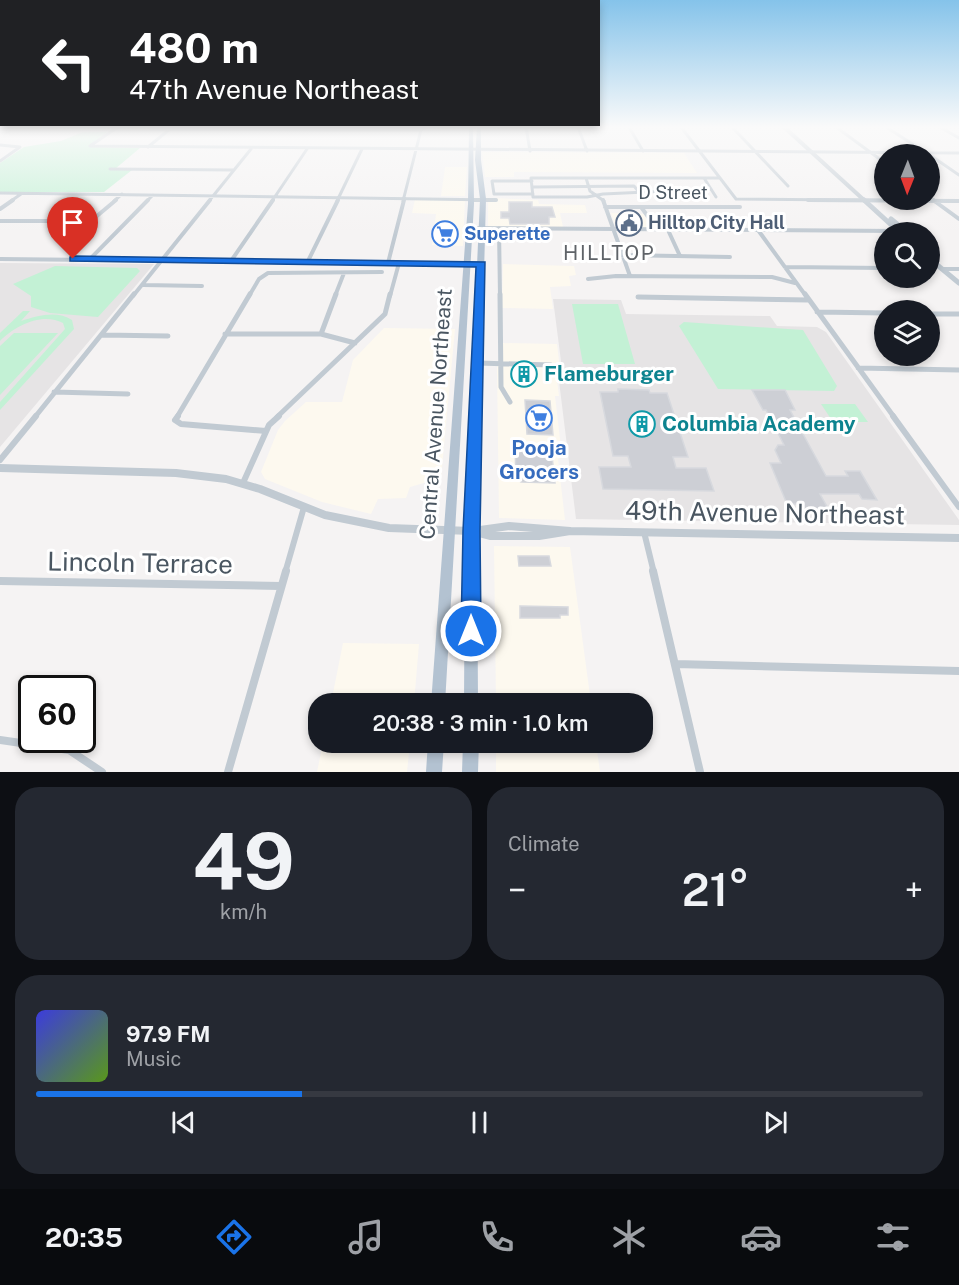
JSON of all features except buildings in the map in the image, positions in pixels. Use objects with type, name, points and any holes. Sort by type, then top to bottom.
[{"type":"main road","name":"Central Avenue Northeast","points":[[439,693],[473,163]]},
{"type":"main road","name":"Central Avenue Northeast","points":[[471,693],[471,531],[483,228],[483,199],[476,163]]},
{"type":"main road","points":[[434,772],[435,753]]},
{"type":"main road","points":[[470,772],[471,753]]},
{"type":"street","points":[[0,460],[240,163]]},
{"type":"street","points":[[231,261],[297,163]]},
{"type":"street","points":[[308,261],[355,163]]},
{"type":"street","points":[[388,263],[414,163]]},
{"type":"street","points":[[708,163],[736,199],[874,201]]},
{"type":"street","points":[[766,163],[788,186]]},
{"type":"street","points":[[825,163],[889,222]]},
{"type":"street","points":[[941,163],[959,175]]},
{"type":"street","points":[[110,169],[234,170]]},
{"type":"street","points":[[586,178],[590,191],[602,198],[630,276]]},
{"type":"street","points":[[704,178],[716,197]]},
{"type":"street","points":[[711,189],[587,197],[533,196],[494,194],[492,181],[720,178]]},
{"type":"street","points":[[532,180],[533,196]]},
{"type":"street","points":[[532,187],[634,186],[639,192]]},
{"type":"street","points":[[0,193],[496,200]]},
{"type":"street","points":[[0,208],[22,193]]},
{"type":"street","points":[[0,221],[91,221],[122,194]]},
{"type":"street","points":[[90,259],[153,195]]},
{"type":"street","points":[[867,201],[894,222]]},
{"type":"street","points":[[940,201],[959,201]]},
{"type":"street","points":[[940,204],[959,219]]},
{"type":"street","name":"D Street","points":[[605,207],[740,207]]},
{"type":"street","points":[[641,207],[652,222],[720,222]]},
{"type":"street","points":[[470,228],[874,232]]},
{"type":"street","points":[[499,228],[501,387],[510,402]]},
{"type":"street","points":[[668,230],[680,256]]},
{"type":"street","points":[[758,230],[959,507]]},
{"type":"street","points":[[621,255],[730,257]]},
{"type":"street","points":[[0,258],[481,264]]},
{"type":"street","points":[[940,262],[945,267],[944,269]]},
{"type":"street","points":[[243,483],[266,430],[294,399],[385,314],[399,263]]},
{"type":"street","points":[[940,266],[959,283]]},
{"type":"street","points":[[785,267],[874,268]]},
{"type":"street","points":[[944,269],[959,269]]},
{"type":"street","points":[[266,430],[181,424],[175,420],[225,334],[264,274],[382,272]]},
{"type":"street","points":[[321,334],[344,273]]},
{"type":"street","points":[[588,279],[630,276],[772,277],[797,284]]},
{"type":"street","points":[[143,285],[202,286]]},
{"type":"street","points":[[638,297],[808,300]]},
{"type":"street","points":[[817,312],[874,313]]},
{"type":"street","points":[[940,314],[959,314]]},
{"type":"street","points":[[225,334],[321,334],[355,344]]},
{"type":"street","points":[[102,335],[168,336]]},
{"type":"street","points":[[478,363],[551,364]]},
{"type":"street","points":[[858,368],[958,371]]},
{"type":"street","points":[[54,392],[128,394]]},
{"type":"street","name":"49th Avenue Northeast","points":[[0,468],[176,473],[243,483],[304,507],[368,525],[471,531],[490,536],[539,536],[570,531],[959,538]]},
{"type":"street","points":[[228,772],[304,507]]},
{"type":"street","points":[[644,532],[700,772]]},
{"type":"street","name":"Lincoln Terrace","points":[[0,581],[280,586]]},
{"type":"street","points":[[675,664],[959,671]]},
{"type":"street","points":[[0,740],[69,750],[102,772]]},
{"type":"shaded area","points":[[483,163],[691,163],[697,173],[514,172],[514,177],[485,177]]},
{"type":"shaded area","points":[[445,167],[467,167],[465,196],[441,196]]},
{"type":"shaded area","points":[[494,198],[538,200],[539,204],[585,205],[587,213],[560,213],[563,227],[488,226],[488,202]]},
{"type":"shaded area","points":[[415,199],[465,199],[463,246],[432,245],[436,214],[412,213]]},
{"type":"shaded area","points":[[611,213],[644,214],[650,228],[616,227]]},
{"type":"shaded area","points":[[0,263],[154,264],[0,447]]},
{"type":"shaded area","points":[[503,264],[574,266],[576,275],[569,276],[571,286],[550,287],[553,309],[502,308]]},
{"type":"shaded area","points":[[553,299],[621,300],[626,314],[770,316],[777,326],[817,327],[826,332],[959,520],[959,525],[576,519],[559,381],[562,369]]},
{"type":"shaded area","points":[[384,328],[455,329],[441,478],[410,487],[406,498],[378,499],[371,514],[322,502],[265,479],[261,472],[278,430],[285,421],[306,402],[342,402],[353,360]]},
{"type":"shaded area","points":[[502,343],[557,344],[560,369],[557,380],[559,396],[555,396],[562,456],[558,459],[565,520],[499,518],[497,368]]},
{"type":"shaded area","points":[[494,546],[570,547],[590,693],[496,693]]},
{"type":"shaded area","points":[[343,643],[419,644],[415,693],[333,693]]},
{"type":"shaded area","points":[[321,753],[409,753],[407,772],[317,772]]},
{"type":"shaded area","points":[[496,753],[597,753],[600,772],[496,772]]},
{"type":"green space","points":[[0,163],[122,163],[115,169],[132,170],[104,192],[0,192]]},
{"type":"green space","points":[[55,266],[137,268],[140,271],[98,317],[50,313],[31,307],[31,296],[13,284]]},
{"type":"green space","points":[[572,304],[618,304],[635,364],[583,364]]},
{"type":"green space","points":[[23,311],[30,311],[21,321],[40,316],[60,315],[72,320],[74,329],[0,410],[0,402],[65,329],[63,323],[55,320],[38,320],[13,330],[0,341],[0,333]]},
{"type":"green space","points":[[684,322],[803,330],[837,386],[834,391],[718,389],[679,326]]},
{"type":"green space","points":[[14,333],[58,333],[0,395],[0,346]]},
{"type":"green space","points":[[821,404],[855,404],[868,422],[833,422]]},
{"type":"place","name":"Hilltop City Hall","points":[[629,223]]},
{"type":"place","name":"Superette","points":[[445,234]]},
{"type":"place","name":"Flameburger","points":[[524,374]]},
{"type":"place","name":"Pooja Grocers","points":[[539,418]]},
{"type":"place","name":"Columbia Academy","points":[[642,424]]},
{"type":"district","name":"HILLTOP","points":[[609,253]]},
{"type":"route","points":[[73,259],[481,264],[471,531],[471,631]]}]
